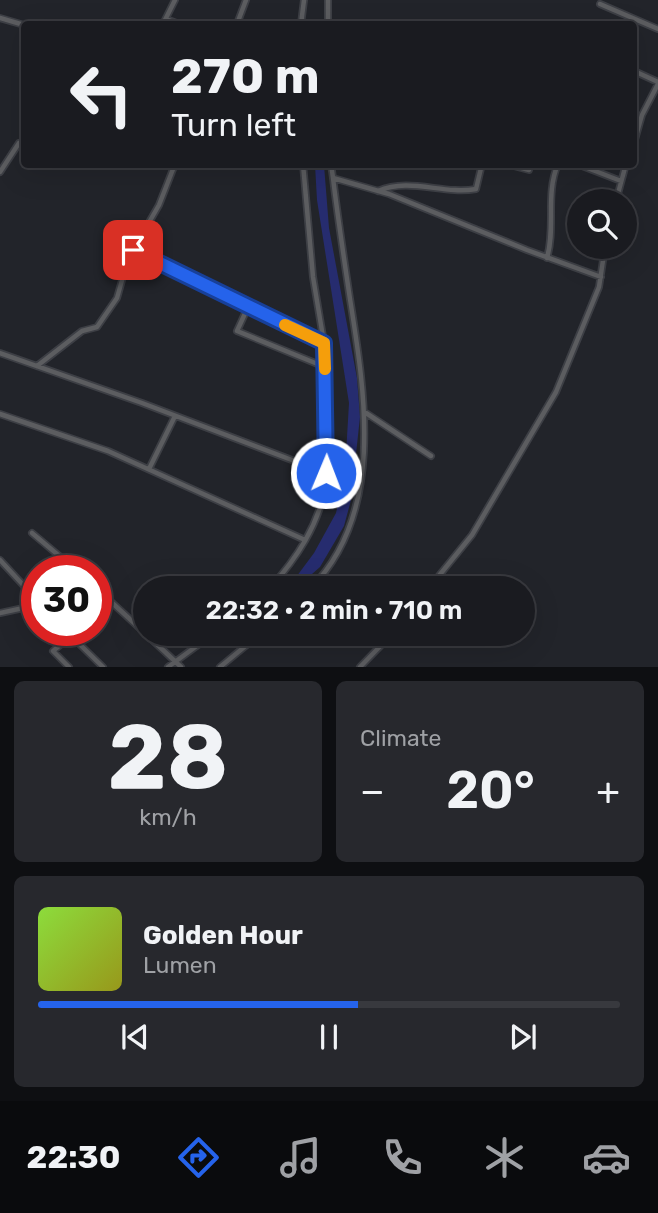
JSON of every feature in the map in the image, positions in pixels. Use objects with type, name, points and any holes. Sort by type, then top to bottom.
[{"type":"street","points":[[165,21],[175,0]]},
{"type":"street","points":[[238,21],[246,0]]},
{"type":"street","points":[[302,21],[303,0]]},
{"type":"street","points":[[328,0],[328,21]]},
{"type":"street","points":[[600,4],[658,29]]},
{"type":"street","points":[[0,18],[21,23]]},
{"type":"street","points":[[637,72],[658,83],[642,115],[637,132]]},
{"type":"street","points":[[0,172],[21,143]]},
{"type":"street","points":[[37,366],[82,331],[97,327],[117,298],[133,250],[159,205],[173,168]]},
{"type":"street","points":[[281,576],[305,540],[321,508],[326,473],[324,343],[313,277],[303,168]]},
{"type":"street","points":[[321,576],[340,547],[355,509],[362,471],[365,413],[363,382],[332,168]]},
{"type":"street","points":[[378,191],[390,186],[426,186],[462,191],[476,189],[481,168]]},
{"type":"street","points":[[522,168],[529,170]]},
{"type":"street","points":[[547,258],[552,240],[552,178],[556,168]]},
{"type":"street","points":[[587,168],[621,181]]},
{"type":"street","points":[[619,189],[625,168]]},
{"type":"street","points":[[333,178],[378,191],[601,277]]},
{"type":"street","points":[[133,250],[324,343]]},
{"type":"street","points":[[439,576],[472,535],[556,392],[599,287],[604,259]]},
{"type":"street","points":[[248,307],[237,331],[325,367]]},
{"type":"street","points":[[0,354],[326,473]]},
{"type":"street","points":[[365,413],[431,456]]},
{"type":"street","points":[[0,414],[108,451],[305,540]]},
{"type":"street","points":[[149,469],[175,416]]},
{"type":"street","points":[[32,533],[58,555]]},
{"type":"street","points":[[0,560],[21,583]]},
{"type":"street","points":[[112,603],[133,622]]},
{"type":"street","points":[[0,613],[21,608]]},
{"type":"street","points":[[59,646],[53,651],[69,667]]},
{"type":"street","points":[[81,646],[103,667]]},
{"type":"street","points":[[159,646],[181,667]]},
{"type":"street","points":[[167,667],[197,646]]},
{"type":"street","points":[[220,667],[245,646]]},
{"type":"street","points":[[360,667],[380,646]]},
{"type":"shaded area","points":[[315,168],[324,168],[329,228],[357,378],[360,417],[351,500],[344,526],[320,567],[310,576],[297,576],[314,553],[336,513],[345,471],[349,403],[317,200]]},
{"type":"slow traffic","points":[[285,325],[324,343],[325,369]]},
{"type":"route","points":[[133,250],[324,343],[326,473]]}]
